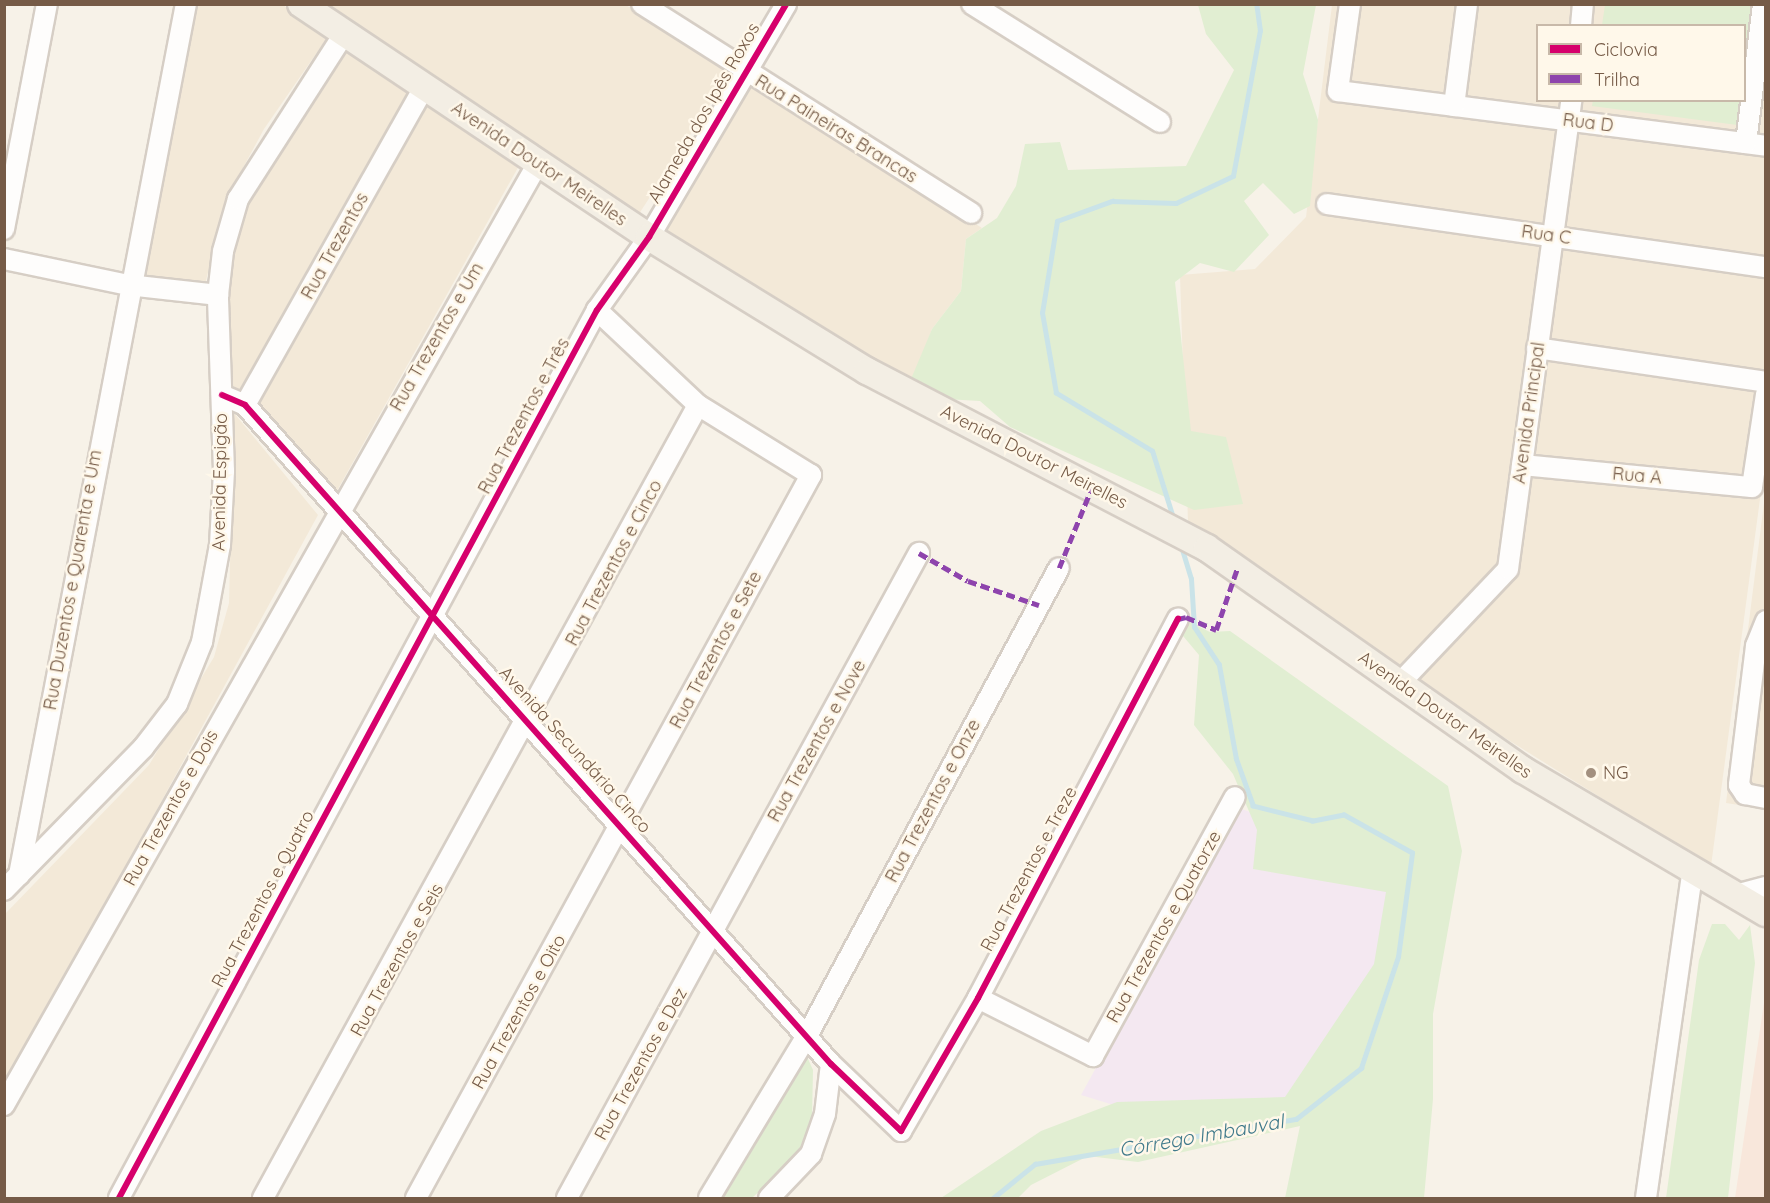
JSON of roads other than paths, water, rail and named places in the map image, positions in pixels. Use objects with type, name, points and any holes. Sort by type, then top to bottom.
[{"type":"main road","name":"Avenida Doutor Meirelles","points":[[301,4],[649,237],[867,371],[1154,518],[1207,548],[1522,770],[1692,873],[1766,913]]},
{"type":"street","points":[[4,229],[47,4]]},
{"type":"street","name":"Rua Duzentos e Quarenta e Um","points":[[19,875],[128,285],[186,4]]},
{"type":"street","name":"Rua Paineiras Brancas","points":[[642,4],[744,71],[971,213]]},
{"type":"street","name":"Alameda dos Ipês Roxos","points":[[649,237],[744,71],[786,4]]},
{"type":"street","points":[[972,4],[1160,122]]},
{"type":"street","name":"Rua D","points":[[1350,4],[1338,91],[1454,106],[1569,110],[1766,146]]},
{"type":"street","points":[[1454,106],[1467,4]]},
{"type":"street","points":[[1581,24],[1583,4]]},
{"type":"street","points":[[1746,143],[1763,4]]},
{"type":"street","name":"Avenida Espigão","points":[[4,890],[143,748],[177,704],[202,642],[218,565],[222,395],[218,296],[238,199],[344,34]]},
{"type":"street","name":"Rua Trezentos","points":[[245,405],[424,87]]},
{"type":"street","name":"Avenida Principal","points":[[1399,684],[1508,569],[1569,110]]},
{"type":"street","name":"Rua Trezentos e Um","points":[[337,510],[538,163]]},
{"type":"street","name":"Rua C","points":[[1327,204],[1766,267]]},
{"type":"street","name":"Rua Trezentos e Três","points":[[434,614],[597,310],[649,237]]},
{"type":"street","points":[[4,259],[128,285],[218,296]]},
{"type":"street","points":[[597,310],[698,405]]},
{"type":"street","points":[[1537,348],[1766,382]]},
{"type":"street","name":"Rua A","points":[[1522,465],[1752,487],[1766,394]]},
{"type":"street","name":"Avenida Secundária Cinco","points":[[222,395],[245,405],[337,510],[530,721],[831,1064],[901,1131]]},
{"type":"street","name":"Rua Trezentos e Sete","points":[[622,825],[811,475],[698,405]]},
{"type":"street","name":"Rua Trezentos e Cinco","points":[[530,721],[698,405]]},
{"type":"street","name":"Rua Trezentos e Dois","points":[[4,1105],[337,510]]},
{"type":"street","name":"Rua Trezentos e Nove","points":[[714,930],[919,553]]},
{"type":"street","name":"Rua Trezentos e Onze","points":[[709,1198],[807,1034],[1059,568]]},
{"type":"street","name":"Rua Trezentos e Quatro","points":[[119,1198],[434,614]]},
{"type":"street","name":"Rua Trezentos e Treze","points":[[901,1131],[978,998],[1178,619]]},
{"type":"street","points":[[1766,621],[1756,646],[1739,785],[1744,794],[1766,798]]},
{"type":"street","name":"Rua Trezentos e Seis","points":[[263,1198],[530,721]]},
{"type":"street","name":"Rua Trezentos e Quatorze","points":[[978,998],[1093,1056],[1234,797]]},
{"type":"street","name":"Rua Trezentos e Oito","points":[[416,1198],[622,825]]},
{"type":"street","points":[[1646,1198],[1692,873]]},
{"type":"street","points":[[1732,896],[1766,887]]},
{"type":"street","name":"Rua Trezentos e Dez","points":[[567,1198],[714,930]]},
{"type":"street","points":[[769,1198],[811,1154],[825,1114],[831,1064]]},
{"type":"waterway","name":"Córrego Imbauval","points":[[1174,521],[1152,451],[1056,393],[1042,313],[1057,221],[1112,201],[1176,203],[1233,176],[1260,31],[1256,4]]},
{"type":"waterway","name":"Córrego Imbauval","points":[[993,1198],[1035,1164],[1296,1119],[1361,1068],[1398,957],[1412,853],[1344,815],[1313,821],[1253,806],[1236,759],[1219,665],[1194,627],[1191,579],[1181,546]]},
{"type":"place","name":"NG","points":[[1591,773]]}]
